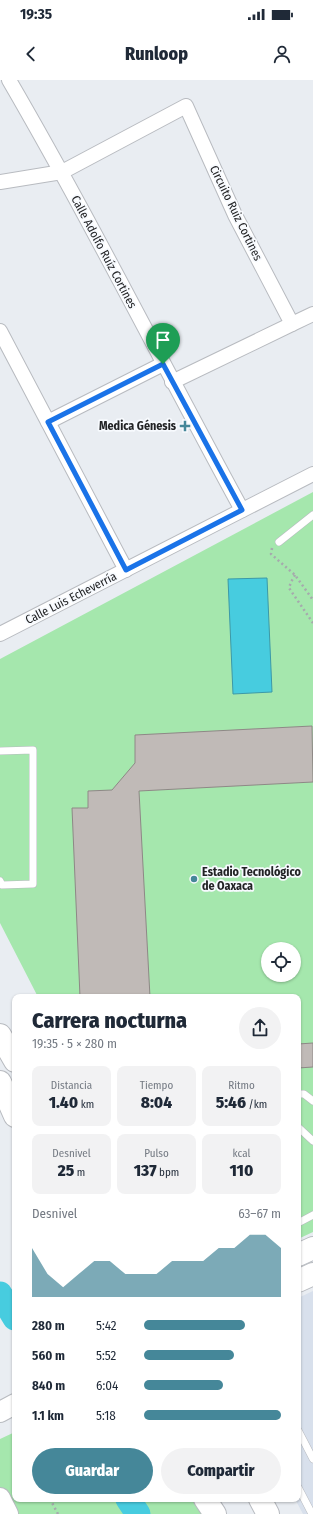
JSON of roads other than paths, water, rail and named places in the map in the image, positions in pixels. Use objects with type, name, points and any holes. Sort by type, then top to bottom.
[{"type":"main road","points":[[0,1035],[12,1056]]},
{"type":"main road","points":[[0,1082],[12,1109]]},
{"type":"main road","points":[[301,1254],[313,1248]]},
{"type":"main road","points":[[301,1280],[313,1274]]},
{"type":"main road","points":[[0,1412],[12,1406]]},
{"type":"main road","points":[[0,1498],[8,1514]]},
{"type":"main road","points":[[207,1502],[215,1514]]},
{"type":"main road","points":[[262,1502],[268,1514]]},
{"type":"street","name":"Calle Adolfo Ruíz Cortines","points":[[9,80],[62,172],[172,382],[242,510]]},
{"type":"street","name":"Circuito Ruiz Cortines","points":[[62,172],[186,106],[235,215],[292,324]]},
{"type":"street","points":[[0,182],[62,172]]},
{"type":"street","points":[[172,382],[313,314]]},
{"type":"street","points":[[0,331],[126,570]]},
{"type":"street","points":[[48,422],[163,364]]},
{"type":"street","name":"Calle Luis Echeverría","points":[[0,634],[313,474]]},
{"type":"lane","points":[[279,542],[313,515]]},
{"type":"lane","points":[[0,751],[33,750],[34,884],[2,885],[0,881]]},
{"type":"lane","points":[[301,1094],[304,1094],[313,1101]]},
{"type":"lane","points":[[301,1130],[313,1141]]},
{"type":"lane","points":[[301,1221],[313,1215]]},
{"type":"lane","points":[[301,1436],[313,1458]]},
{"type":"lane","points":[[301,1493],[312,1514]]},
{"type":"water","points":[[267,578],[272,692],[233,694],[228,579]]},
{"type":"waterway","points":[[0,1294],[12,1313]]},
{"type":"waterway","points":[[130,1502],[138,1514]]},
{"type":"place","name":"Medica Génesis","points":[[185,426]]},
{"type":"place","name":"Estadio Tecnológico de Oaxaca","points":[[194,879]]}]
